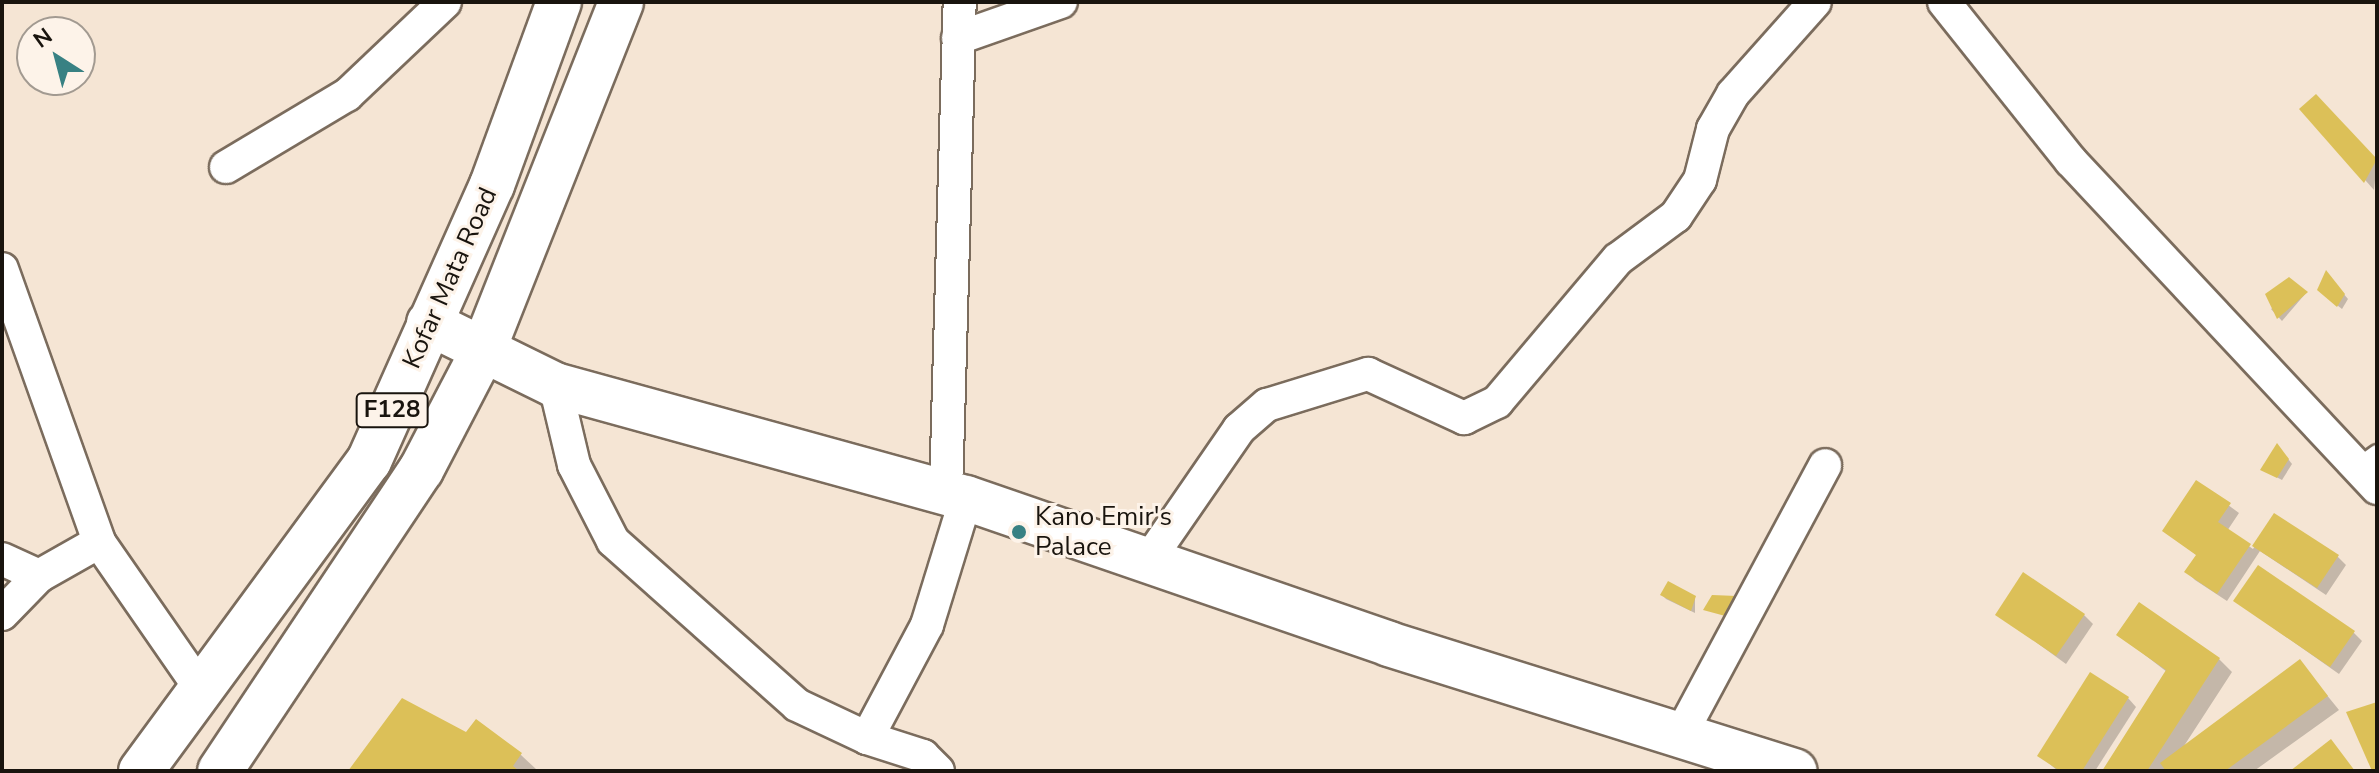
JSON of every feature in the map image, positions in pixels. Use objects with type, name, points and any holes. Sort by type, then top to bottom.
[{"type":"main road","name":"Kofar Mata Road","points":[[141,771],[203,692],[369,461],[498,171],[559,2]]},
{"type":"main road","name":"F128","points":[[220,771],[421,470],[483,351],[621,2]]},
{"type":"main road","points":[[429,323],[555,385],[956,495],[1148,561],[1795,771]]},
{"type":"street","points":[[226,167],[347,95],[445,2]]},
{"type":"street","points":[[867,738],[927,625],[956,495],[960,2]]},
{"type":"street","points":[[958,38],[1061,2]]},
{"type":"street","points":[[1148,561],[1239,429],[1267,405],[1368,374],[1464,418],[1497,402],[1618,259],[1676,216],[1700,180],[1713,129],[1733,94],[1815,2]]},
{"type":"street","points":[[1944,2],[2071,161],[2371,469]]},
{"type":"street","points":[[2,269],[99,542],[203,692]]},
{"type":"street","points":[[555,385],[574,465],[613,541],[797,705],[867,738],[923,756],[938,771]]},
{"type":"street","points":[[1681,734],[1825,465]]},
{"type":"street","points":[[2,614],[39,576],[99,542]]},
{"type":"street","points":[[2,559],[39,576]]},
{"type":"building","points":[[2316,94],[2377,159],[2364,183],[2299,109]]},
{"type":"building","points":[[2326,270],[2345,294],[2337,307],[2317,290]]},
{"type":"building","points":[[2289,277],[2308,292],[2277,319],[2265,294]]},
{"type":"building","points":[[2277,443],[2289,459],[2277,478],[2260,470]]},
{"type":"building","points":[[2196,480],[2231,503],[2218,522],[2251,544],[2217,594],[2184,572],[2196,555],[2162,531]]},
{"type":"building","points":[[2274,513],[2339,555],[2317,588],[2252,546]]},
{"type":"building","points":[[2258,565],[2355,631],[2330,667],[2233,601]]},
{"type":"building","points":[[2023,572],[2085,614],[2056,656],[1995,615]]},
{"type":"building","points":[[1668,581],[1696,596],[1691,611],[1660,595]]},
{"type":"building","points":[[1712,595],[1737,596],[1729,617],[1703,610]]},
{"type":"building","points":[[2139,602],[2220,658],[2147,771],[2102,771],[2166,670],[2116,635]]},
{"type":"building","points":[[2300,659],[2328,696],[2225,771],[2166,771],[2160,763]]},
{"type":"building","points":[[2090,672],[2129,697],[2082,771],[2060,771],[2037,756]]},
{"type":"building","points":[[402,698],[466,732],[476,719],[522,753],[513,766],[519,771],[348,771]]},
{"type":"building","points":[[2377,702],[2377,771],[2372,771],[2346,712]]},
{"type":"building","points":[[2331,739],[2355,771],[2290,771]]},
{"type":"place","name":"Kano Emir's Palace","points":[[1019,532]]}]
